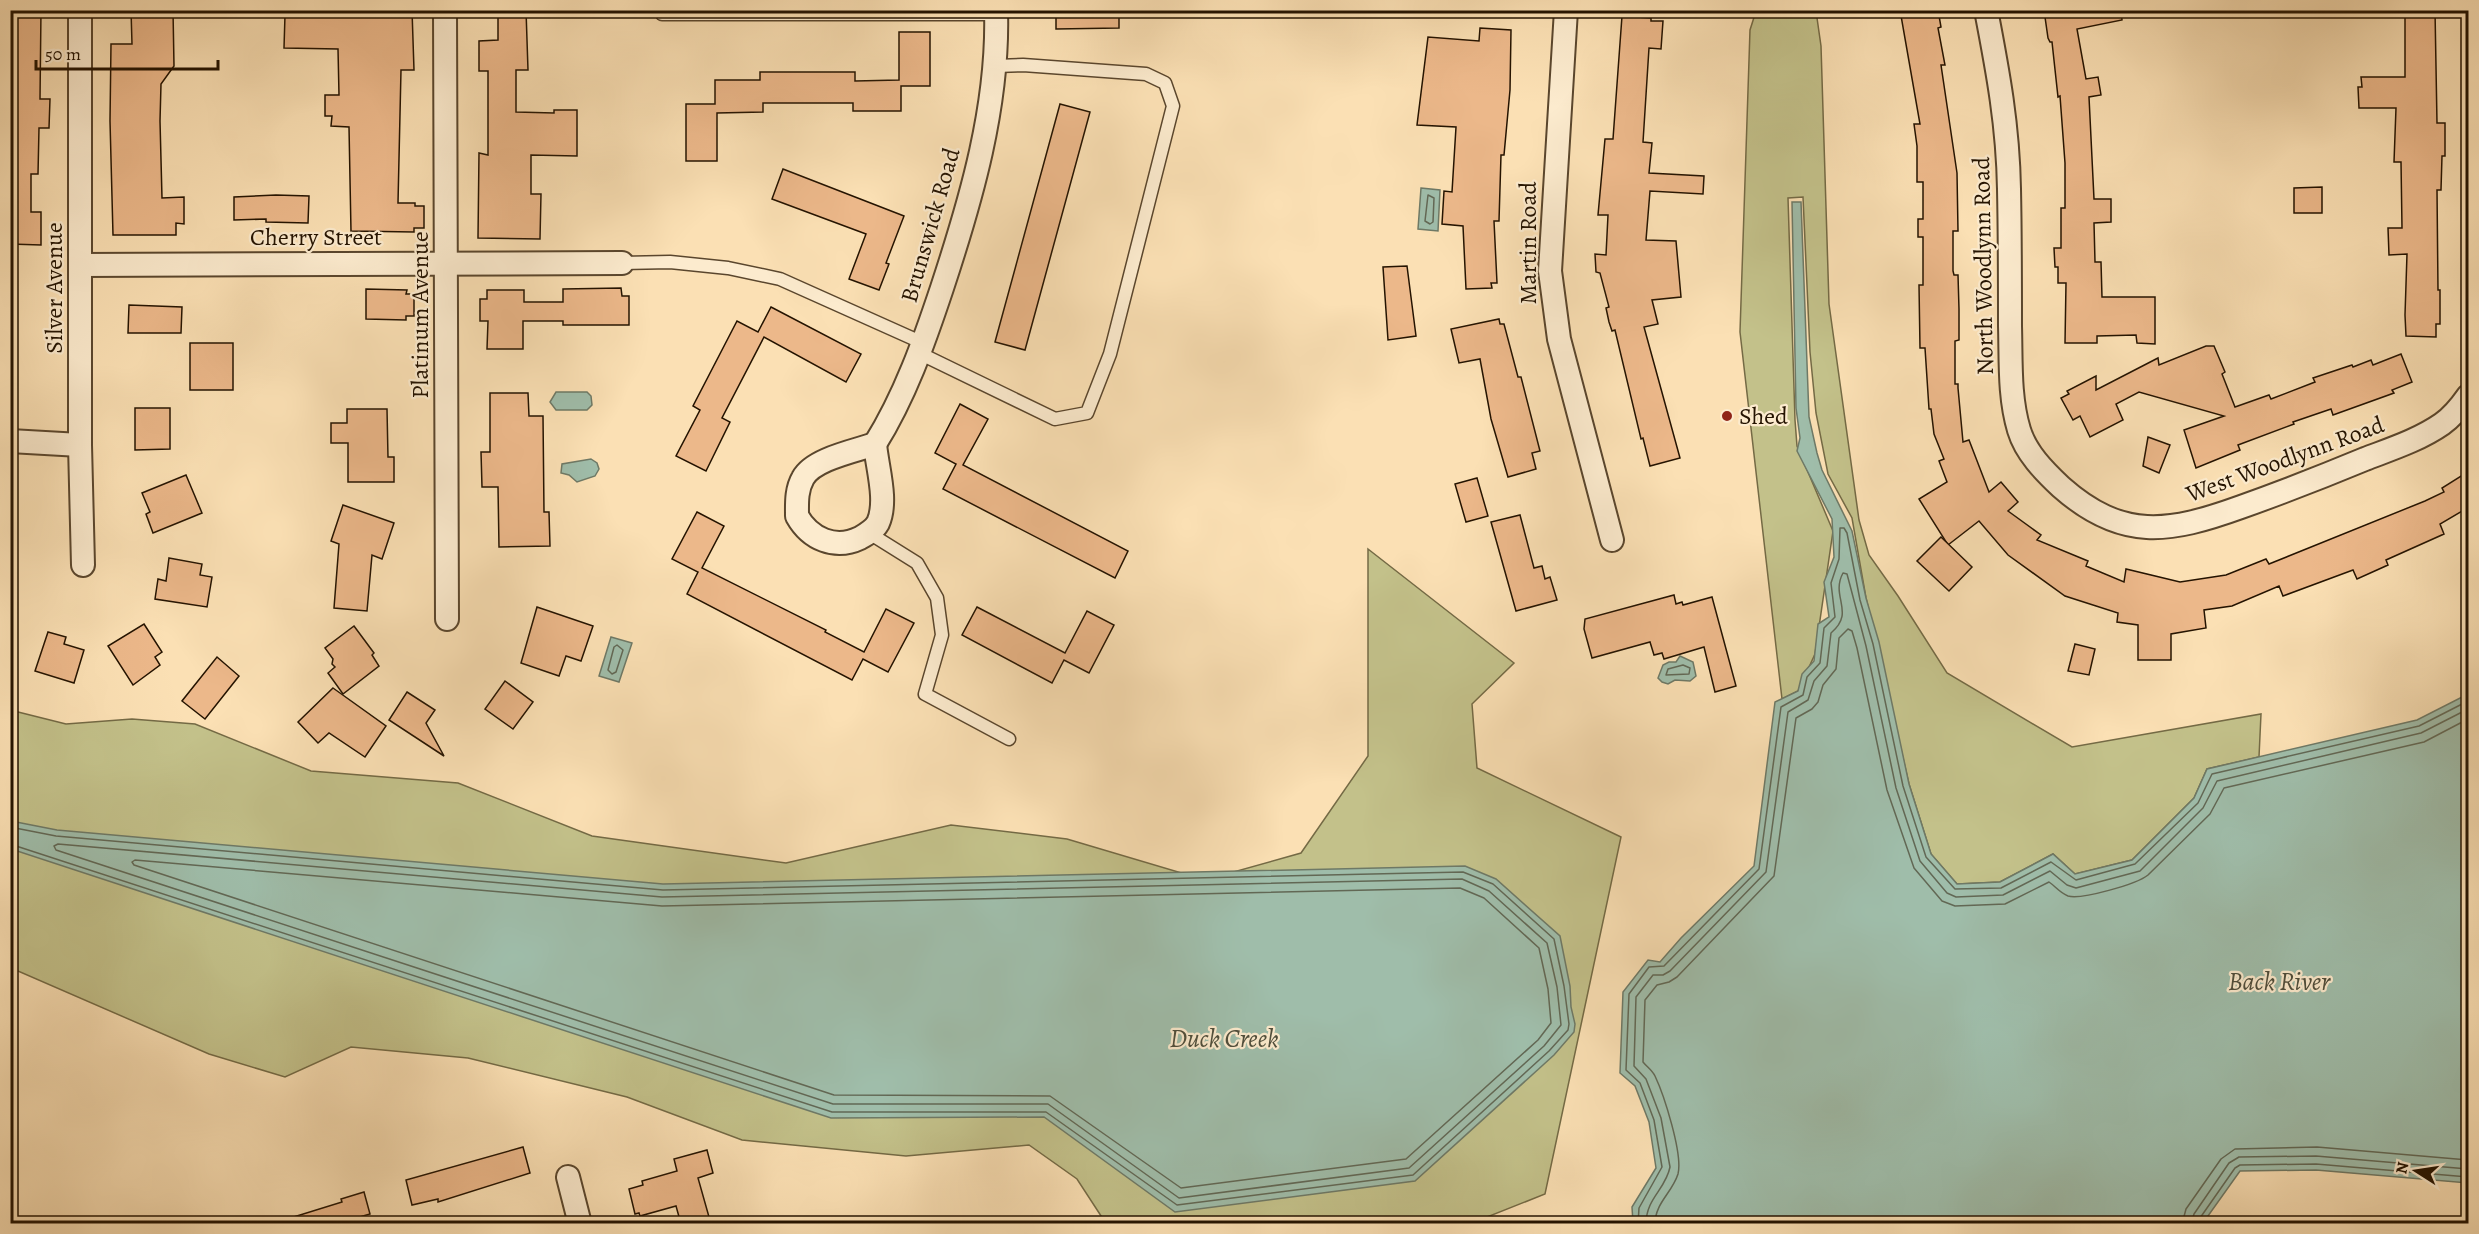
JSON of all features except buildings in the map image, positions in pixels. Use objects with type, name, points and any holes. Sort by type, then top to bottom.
[{"type":"street","name":"Silver Avenue","points":[[80,10],[80,445],[83,565]]},
{"type":"street","name":"Platinum Avenue","points":[[445,10],[447,619]]},
{"type":"street","name":"Martin Road","points":[[1566,10],[1550,271],[1559,339],[1612,540]]},
{"type":"street","name":"North Woodlynn Road","points":[[1986,10],[2006,122],[2009,189],[2010,369],[2014,404],[2019,431],[2031,454],[2047,474],[2076,500]]},
{"type":"street","name":"Brunswick Road","points":[[875,444],[892,416],[921,348],[975,183],[996,66],[996,12]]},
{"type":"street","name":"Cherry Street","points":[[81,265],[622,263]]},
{"type":"street","name":"West Woodlynn Road","points":[[2076,500],[2098,515],[2126,524],[2151,528],[2197,522],[2291,489],[2420,437],[2444,422],[2468,397]]},
{"type":"street","points":[[10,441],[80,445]]},
{"type":"street","points":[[875,444],[882,506],[878,523],[869,533],[850,543],[829,543],[814,536],[797,516],[798,490],[803,476],[818,465],[837,456],[875,444]]},
{"type":"street","points":[[568,1177],[580,1224]]},
{"type":"lane","points":[[662,14],[996,12]]},
{"type":"lane","points":[[622,263],[670,262],[728,268],[780,279],[921,348],[1055,418],[1087,413],[1110,354],[1173,106],[1165,83],[1146,74],[1023,65],[996,66]]},
{"type":"lane","points":[[869,533],[917,563],[937,598],[942,635],[925,694],[1009,739]]},
{"type":"shaded area","points":[[1756,11],[1816,11],[1821,46],[1829,304],[1859,520],[1869,555],[1947,673],[2072,747],[2261,714],[2259,757],[2207,769],[2194,798],[2132,860],[2075,874],[2053,854],[2000,882],[1957,884],[1931,854],[1909,784],[1866,598],[1852,518],[1828,474],[1816,413],[1810,352],[1803,197],[1788,198],[1797,446],[1833,531],[1815,654],[1798,691],[1782,699],[1740,332],[1750,30]]},
{"type":"shaded area","points":[[1368,549],[1514,663],[1472,704],[1477,768],[1621,837],[1545,1194],[1472,1223],[1109,1223],[1105,1222],[1077,1179],[1029,1145],[906,1156],[742,1140],[627,1097],[468,1058],[351,1047],[285,1077],[209,1054],[11,968],[10,710],[66,724],[132,719],[195,724],[311,771],[458,783],[592,836],[786,863],[951,825],[1067,839],[1205,880],[1301,853],[1368,756]]},
{"type":"water","points":[[1421,188],[1440,190],[1438,231],[1418,229]]},
{"type":"water","name":"Back River","points":[[1792,202],[1801,202],[1809,417],[1817,453],[1822,470],[1852,531],[1866,598],[1879,642],[1909,784],[1931,854],[1957,884],[2000,882],[2053,854],[2075,874],[2132,860],[2194,798],[2207,769],[2417,720],[2468,694],[2468,1183],[2316,1170],[2240,1171],[2203,1223],[1633,1223],[1632,1207],[1656,1168],[1649,1122],[1635,1086],[1620,1073],[1623,992],[1648,960],[1660,962],[1754,866],[1775,702],[1798,691],[1802,674],[1814,661],[1818,624],[1829,617],[1824,582],[1834,557],[1832,519],[1797,451],[1800,438],[1796,408]]},
{"type":"water","points":[[556,392],[587,392],[591,396],[592,405],[587,410],[556,410],[550,402]]},
{"type":"water","points":[[591,459],[597,463],[599,469],[595,476],[577,482],[569,475],[561,473],[562,464]]},
{"type":"water","points":[[611,637],[632,643],[619,682],[599,676]]},
{"type":"water","points":[[1680,656],[1693,662],[1696,676],[1690,681],[1675,680],[1668,684],[1662,682],[1658,678],[1663,665],[1676,662]]},
{"type":"water","name":"Duck Creek","points":[[11,821],[57,830],[663,884],[1465,866],[1496,879],[1560,936],[1570,986],[1574,1032],[1554,1055],[1415,1181],[1175,1212],[1044,1117],[831,1118],[11,849]]},
{"type":"place","name":"Shed","points":[[1727,416]]}]
